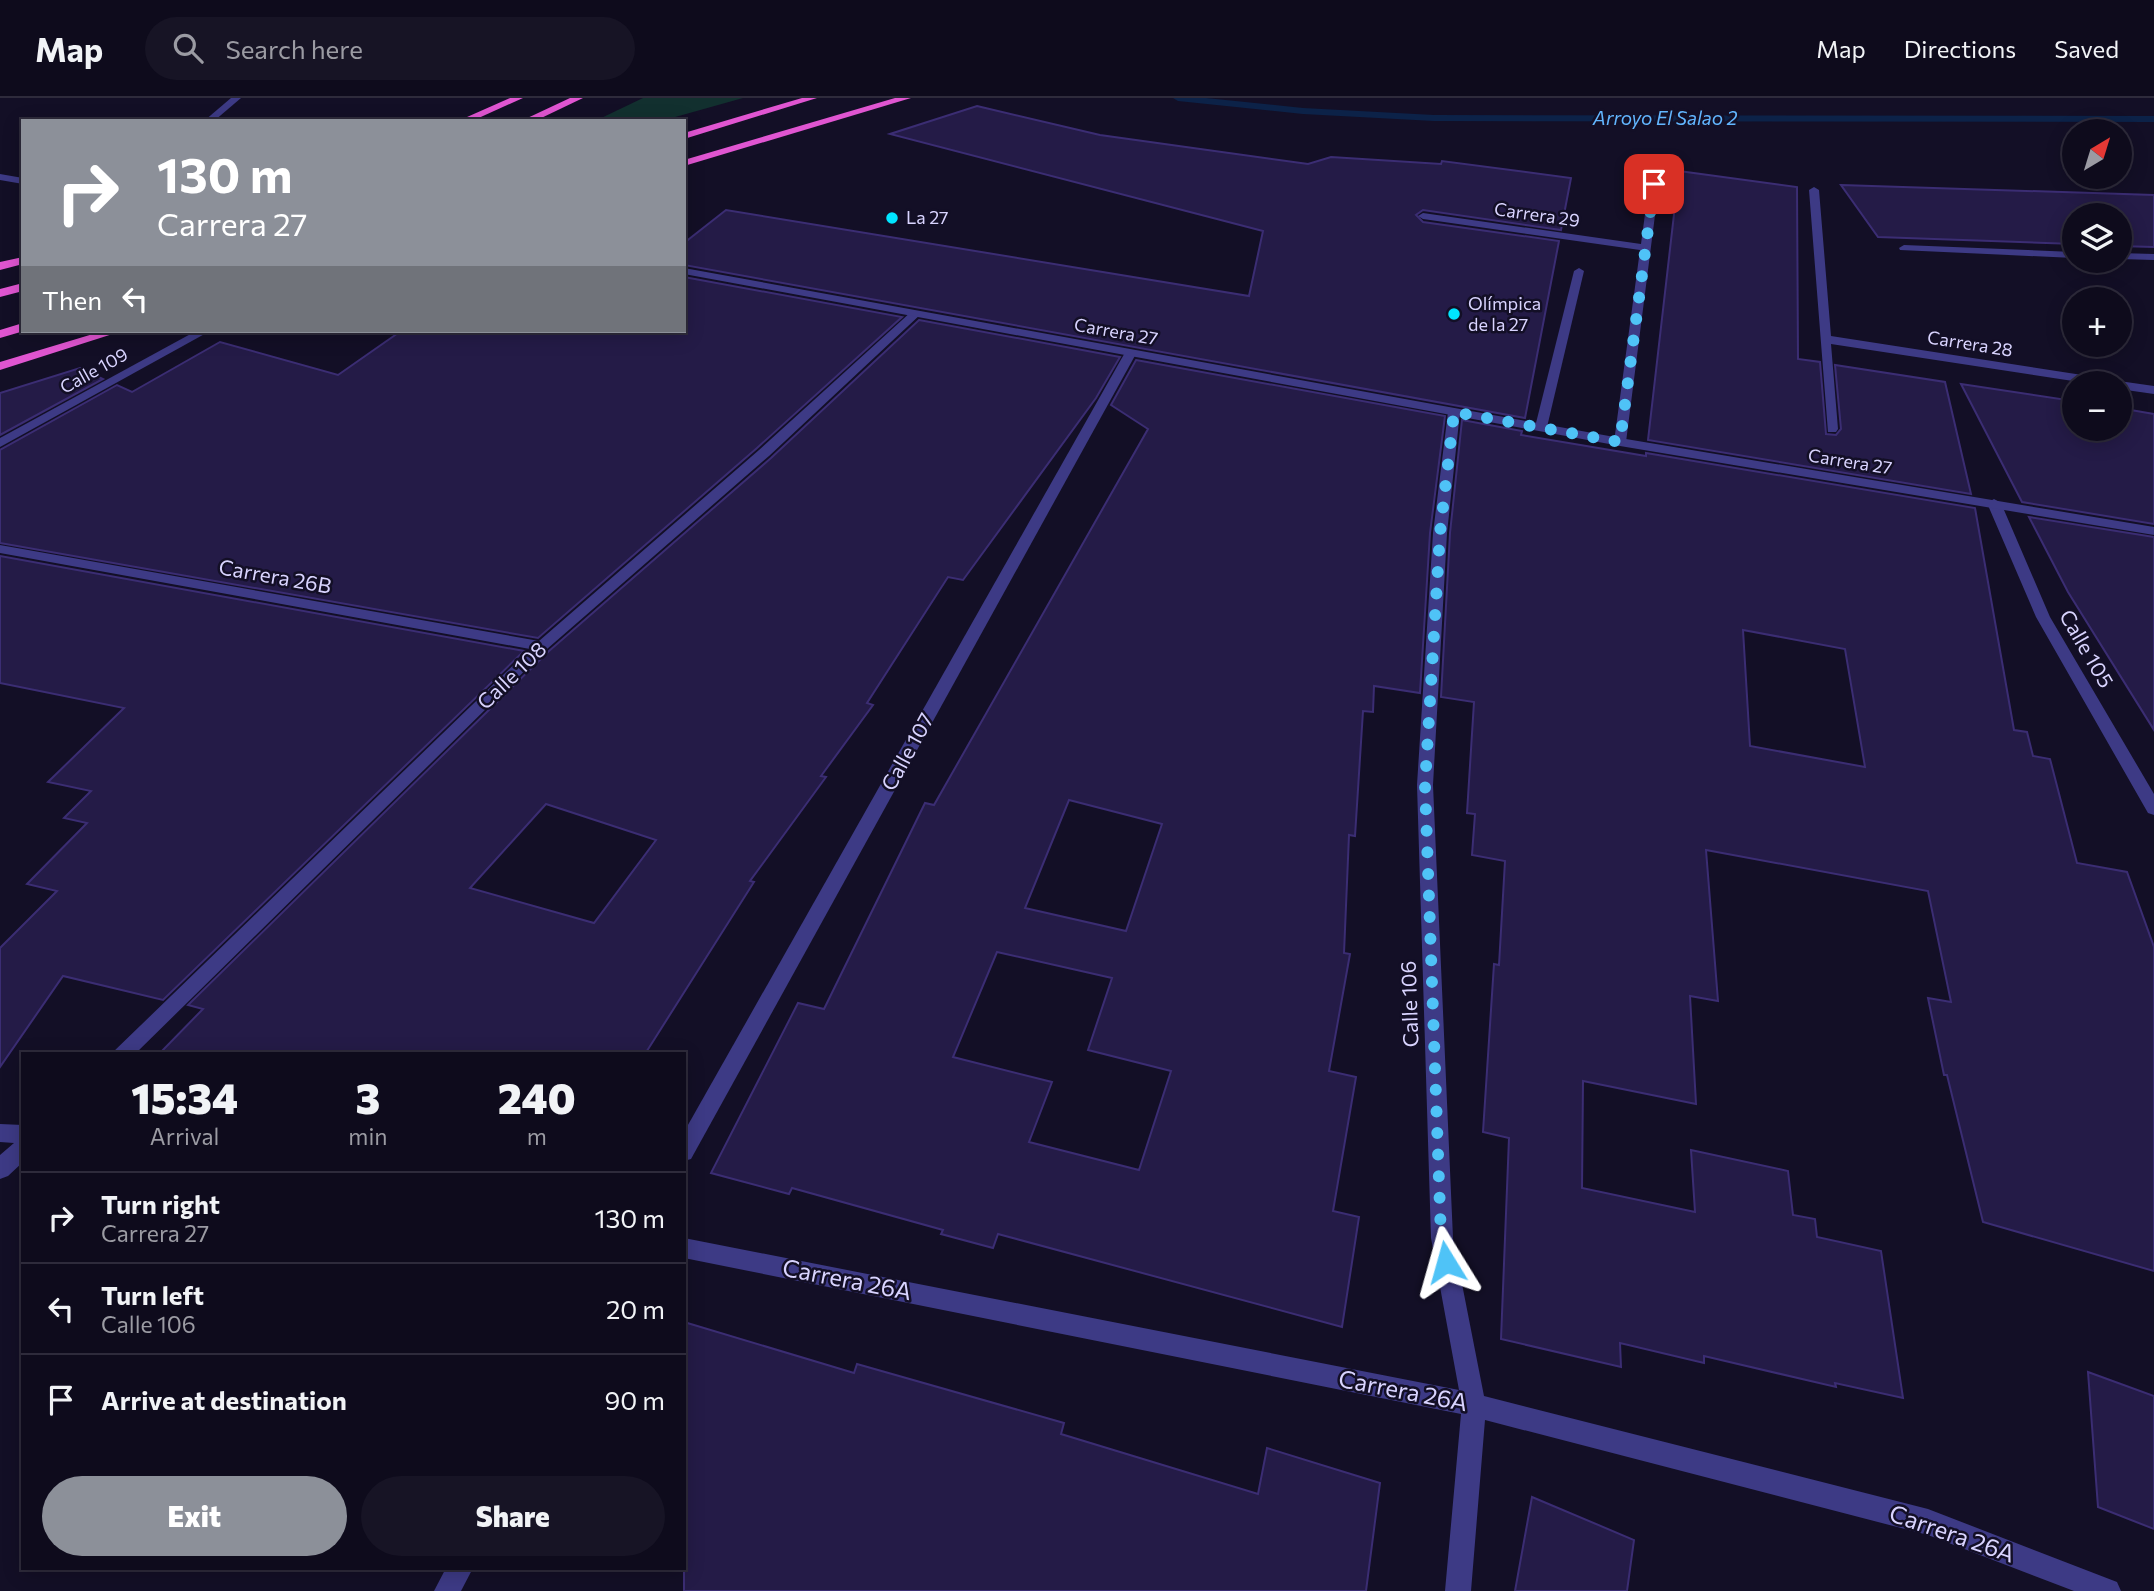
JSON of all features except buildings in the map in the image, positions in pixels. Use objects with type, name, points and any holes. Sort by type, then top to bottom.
[{"type":"highway","points":[[468,119],[518,98]]},
{"type":"highway","points":[[531,119],[578,98]]},
{"type":"highway","points":[[686,162],[906,98]]},
{"type":"highway","points":[[686,134],[807,99]]},
{"type":"highway","points":[[0,266],[21,261]]},
{"type":"highway","points":[[0,293],[21,288]]},
{"type":"highway","points":[[0,334],[21,328]]},
{"type":"highway","points":[[0,366],[109,333]]},
{"type":"street","points":[[211,119],[237,98]]},
{"type":"street","points":[[0,177],[21,181]]},
{"type":"street","points":[[1620,442],[1654,184]]},
{"type":"street","points":[[1814,190],[1832,429]]},
{"type":"street","name":"Carrera 29","points":[[1423,216],[1646,248]]},
{"type":"street","points":[[1904,248],[2062,255]]},
{"type":"street","points":[[2132,256],[2154,257]]},
{"type":"street","name":"Carrera 27","points":[[686,271],[1620,442],[2154,531]]},
{"type":"street","points":[[1541,427],[1579,271]]},
{"type":"street","name":"Calle 108","points":[[123,1052],[542,646],[764,453],[916,313]]},
{"type":"street","name":"Calle 109","points":[[0,443],[200,333]]},
{"type":"street","name":"Carrera 28","points":[[1825,339],[2062,376]]},
{"type":"street","name":"Calle 107","points":[[686,1148],[1131,352]]},
{"type":"street","points":[[2132,387],[2154,390]]},
{"type":"street","name":"Calle 106","points":[[1454,412],[1440,533],[1425,785],[1441,1238],[1475,1405],[1458,1591]]},
{"type":"street","name":"Calle 105","points":[[1994,503],[2043,617],[2154,809]]},
{"type":"street","name":"Carrera 26B","points":[[0,549],[542,646]]},
{"type":"street","points":[[0,1133],[21,1134]]},
{"type":"street","points":[[0,1169],[21,1150]]},
{"type":"street","name":"Carrera 26A","points":[[686,1248],[1475,1405],[1928,1522],[2108,1591]]},
{"type":"street","points":[[447,1591],[459,1570]]},
{"type":"green space","points":[[643,98],[743,98],[668,119],[599,119]]},
{"type":"waterway","name":"Arroyo El Salao 2","points":[[1178,98],[1303,111],[1434,118],[2154,119]]},
{"type":"place","name":"La 27","points":[[892,218]]},
{"type":"place","name":"Olímpica de la 27","points":[[1454,314]]},
{"type":"route","points":[[1446,1262],[1441,1238],[1425,785],[1440,533],[1454,412],[1620,442],[1654,184]]}]
